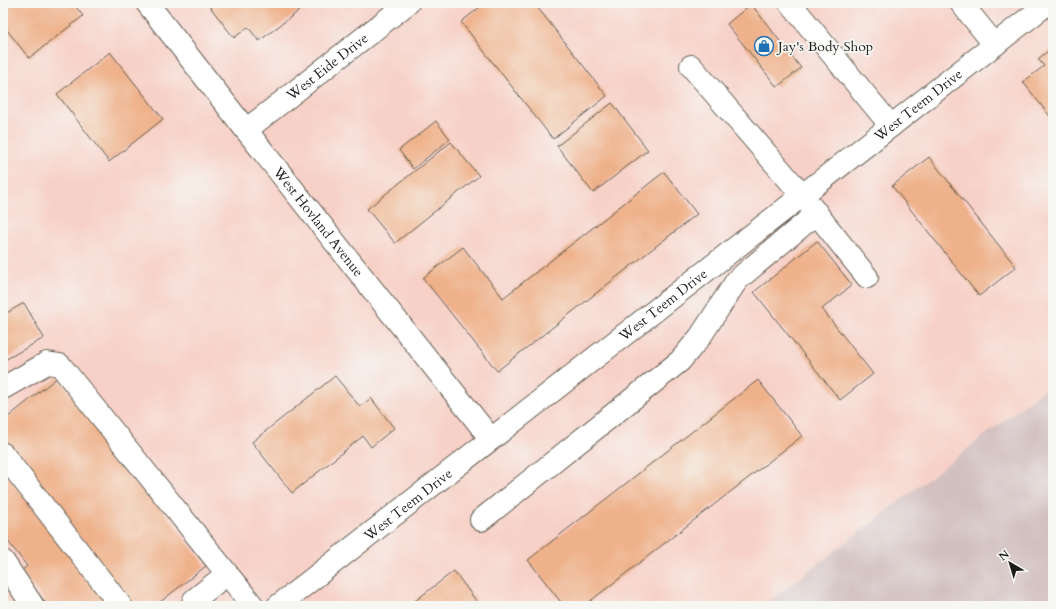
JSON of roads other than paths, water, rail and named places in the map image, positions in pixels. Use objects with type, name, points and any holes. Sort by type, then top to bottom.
[{"type":"street","name":"West Hovland Avenue","points":[[147,3],[491,439]]},
{"type":"street","name":"West Eide Drive","points":[[246,130],[408,3]]},
{"type":"street","points":[[790,3],[891,126]]},
{"type":"street","points":[[961,3],[995,45]]},
{"type":"street","name":"West Teem Drive","points":[[278,606],[1048,3]]},
{"type":"street","points":[[691,66],[802,195],[867,277]]},
{"type":"street","points":[[481,520],[680,361],[700,337],[737,280],[817,214]]},
{"type":"street","points":[[722,259],[737,280]]},
{"type":"street","points":[[3,388],[47,363],[60,365],[254,606]]},
{"type":"street","points":[[3,454],[120,606]]},
{"type":"street","points":[[3,561],[32,606]]},
{"type":"street","points":[[192,605],[194,600],[227,574]]},
{"type":"place","name":"Jay's Body Shop","points":[[764,46]]}]
